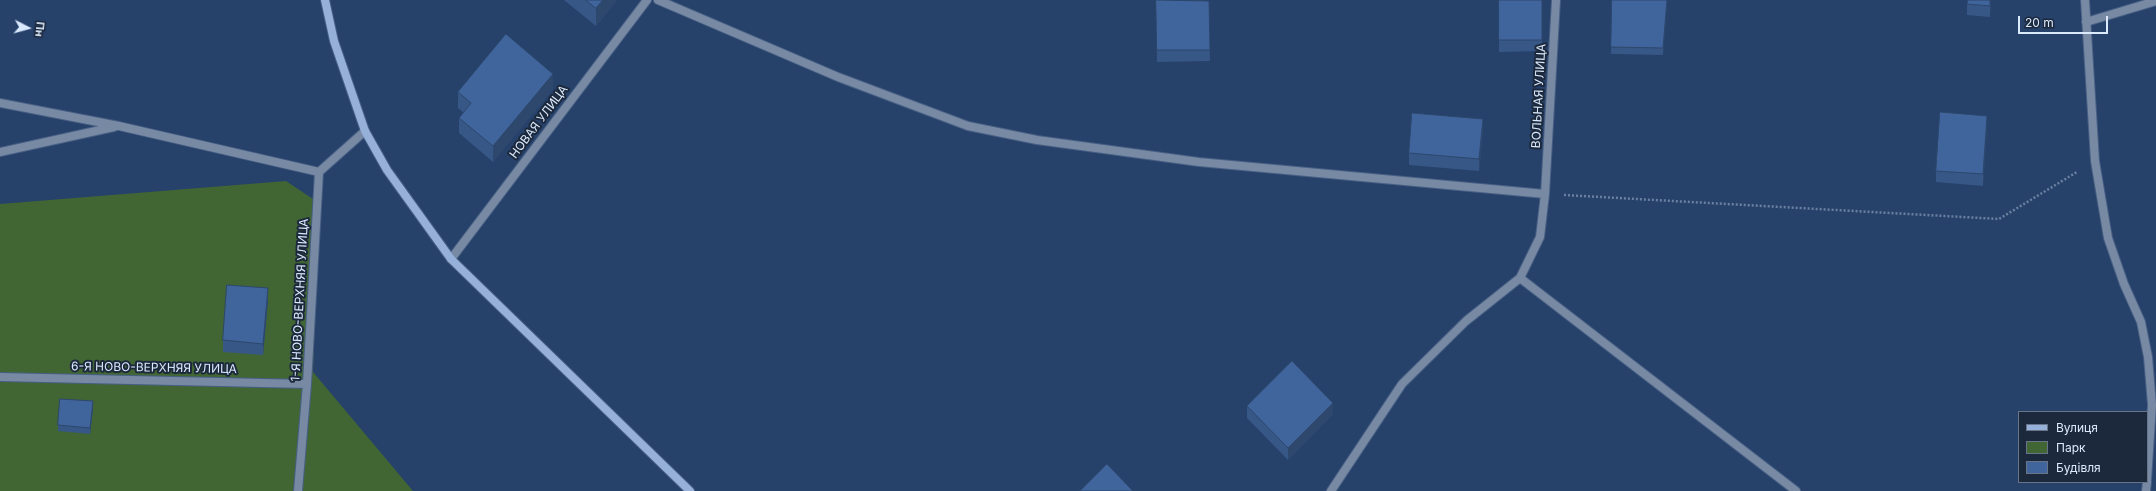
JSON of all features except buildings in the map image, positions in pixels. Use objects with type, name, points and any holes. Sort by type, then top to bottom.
[{"type":"main road","points":[[325,0],[334,41],[365,130],[387,170],[451,259],[690,491]]},
{"type":"street","name":"НОВАЯ УЛИЦА","points":[[451,259],[647,0]]},
{"type":"street","points":[[658,0],[838,77],[968,126],[1037,140],[1198,162],[1545,194]]},
{"type":"street","name":"ВОЛЬНАЯ УЛИЦА","points":[[1520,278],[1540,237],[1545,194],[1556,0]]},
{"type":"street","points":[[2085,0],[2095,161],[2108,238],[2124,284],[2141,322],[2148,357],[2152,405],[2148,466]]},
{"type":"street","points":[[2086,22],[2156,1]]},
{"type":"street","points":[[0,103],[119,126],[318,172],[365,130]]},
{"type":"street","points":[[0,152],[119,126]]},
{"type":"street","name":"1-Я НОВО-ВЕРХНЯЯ УЛИЦА","points":[[298,491],[307,384],[318,172]]},
{"type":"street","points":[[1331,491],[1402,384],[1466,321],[1520,278],[1796,491]]},
{"type":"street","name":"6-Я НОВО-ВЕРХНЯЯ УЛИЦА","points":[[0,377],[307,384]]},
{"type":"path","points":[[1545,194],[1999,219],[2095,161]]},
{"type":"green space","points":[[286,181],[319,203],[313,372],[413,491],[0,491],[0,204]]}]
